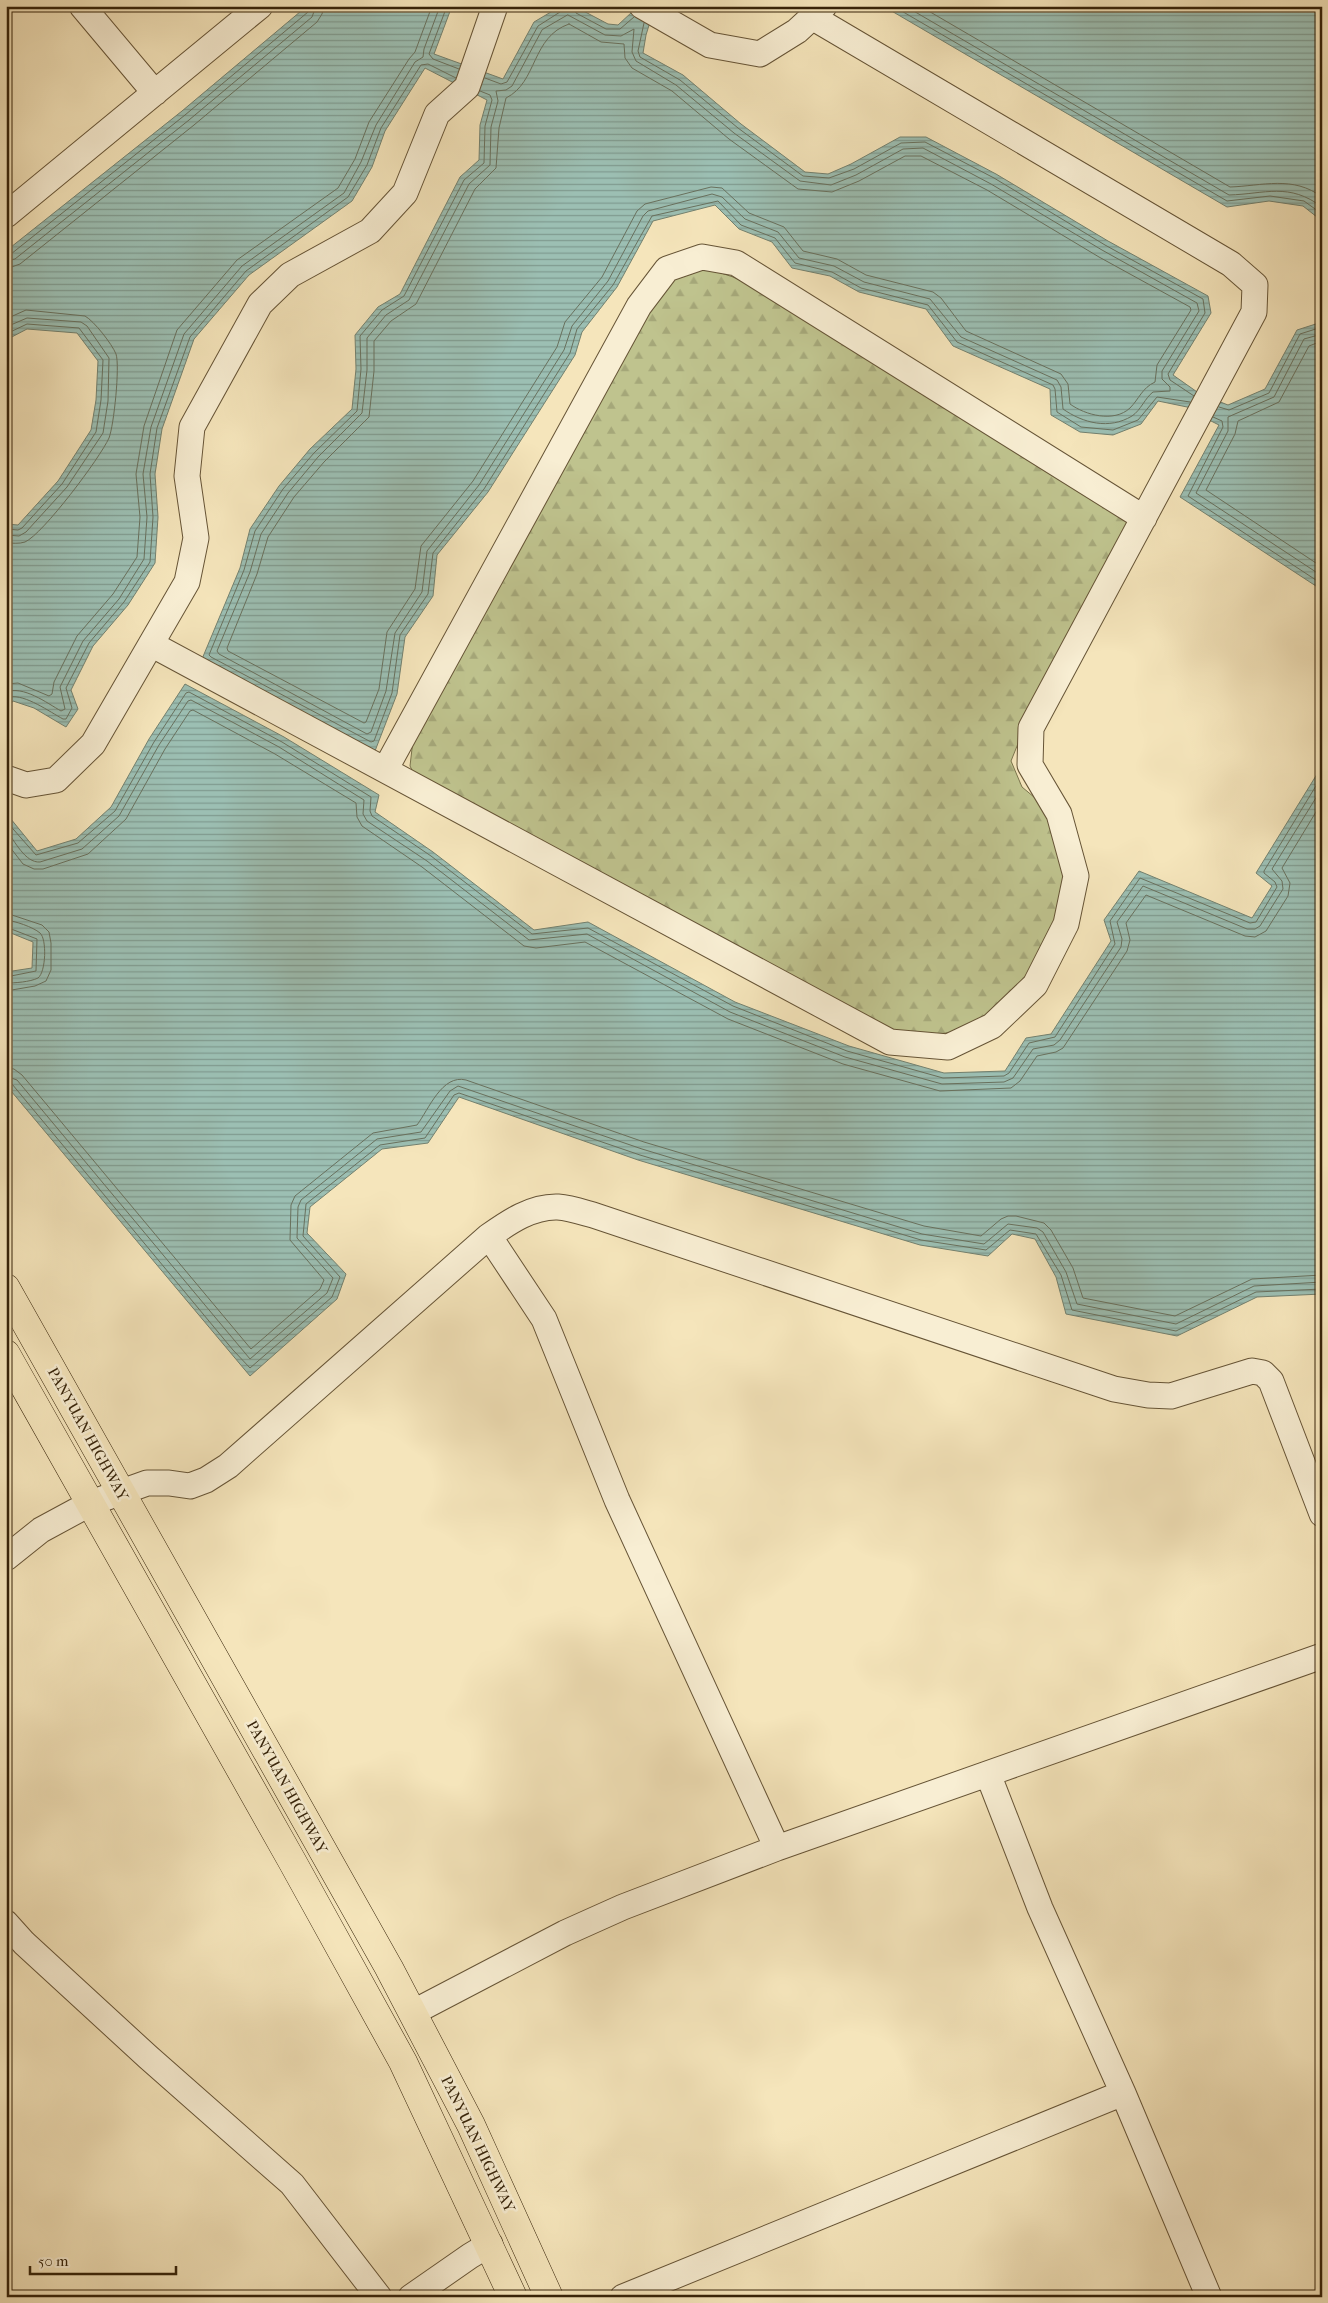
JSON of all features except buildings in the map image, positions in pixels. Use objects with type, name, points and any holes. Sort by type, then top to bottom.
[{"type":"main road","name":"PANYUAN HIGHWAY","points":[[6,1288],[412,2013],[471,2125],[549,2297]]},
{"type":"main road","name":"PANYUAN HIGHWAY","points":[[6,1354],[403,2062],[490,2244],[513,2297]]},
{"type":"street","points":[[82,6],[155,93]]},
{"type":"street","points":[[6,215],[260,6]]},
{"type":"street","points":[[6,778],[26,785],[56,780],[93,744],[187,582],[196,538],[187,476],[192,427],[260,304],[290,274],[370,231],[406,194],[437,114],[467,87],[495,6]]},
{"type":"street","points":[[151,644],[890,1042],[948,1047],[992,1026],[1034,985],[1066,924],[1076,876],[1059,814],[1030,765],[1031,728],[1254,312],[1255,286],[1231,264],[818,12],[797,31],[760,54],[710,45],[642,6]]},
{"type":"street","points":[[385,770],[639,306],[667,269],[702,257],[736,263],[1144,518]]},
{"type":"street","points":[[6,1558],[41,1530],[91,1504],[121,1492],[147,1482],[190,1486],[206,1480],[228,1466],[489,1236],[514,1219],[536,1210],[558,1207],[594,1215],[1114,1388],[1148,1395],[1171,1396],[1252,1371],[1263,1373],[1271,1381],[1322,1514]]},
{"type":"street","points":[[489,1236],[544,1319],[616,1500],[777,1848]]},
{"type":"street","points":[[412,2013],[565,1933],[623,1907],[777,1848],[1322,1656]]},
{"type":"street","points":[[988,1774],[1040,1908],[1122,2093],[1208,2297]]},
{"type":"street","points":[[6,1923],[24,1943],[148,2057],[292,2184],[379,2297]]},
{"type":"street","points":[[623,2297],[1122,2093]]},
{"type":"street","points":[[410,2297],[490,2244]]},
{"type":"green space","points":[[673,257],[733,277],[856,333],[1135,510],[1053,664],[1011,761],[1022,787],[1059,818],[1075,855],[1062,901],[1043,954],[985,1027],[933,1035],[880,1029],[426,798],[410,766],[415,723]]},
{"type":"water","points":[[307,6],[452,6],[434,54],[503,79],[534,22],[561,6],[574,6],[608,24],[618,25],[632,12],[650,22],[643,53],[683,75],[741,124],[805,172],[828,174],[851,164],[900,137],[926,137],[996,174],[1108,241],[1208,296],[1211,313],[1173,375],[1200,394],[1228,405],[1265,389],[1297,330],[1322,322],[1322,590],[1180,497],[1219,425],[1205,418],[1192,408],[1158,401],[1141,424],[1113,435],[1080,432],[1051,415],[1050,389],[953,346],[926,309],[859,292],[830,276],[792,268],[772,242],[739,229],[715,205],[653,221],[617,287],[582,332],[575,355],[488,492],[437,555],[433,596],[405,637],[397,694],[375,751],[202,659],[240,568],[250,529],[279,486],[310,449],[352,409],[356,369],[355,335],[378,307],[400,294],[460,177],[479,160],[480,125],[487,100],[425,68],[385,131],[372,167],[352,201],[249,275],[194,339],[162,429],[155,474],[158,517],[155,563],[128,605],[93,646],[71,690],[78,709],[66,727],[34,708],[13,701],[6,710],[6,524],[18,525],[58,481],[91,430],[96,400],[98,361],[77,333],[27,329],[6,340],[6,251],[182,111]]},
{"type":"water","points":[[883,6],[1322,6],[1322,221],[1303,206],[1269,201],[1227,207]]},
{"type":"water","points":[[185,684],[284,737],[379,795],[375,812],[433,852],[534,930],[588,922],[735,1002],[849,1046],[944,1073],[1005,1071],[1026,1038],[1051,1034],[1111,941],[1104,920],[1139,871],[1252,918],[1272,886],[1256,873],[1322,766],[1322,1294],[1257,1297],[1177,1336],[1066,1314],[1056,1277],[1035,1239],[1012,1234],[988,1256],[920,1245],[638,1160],[459,1097],[428,1143],[382,1149],[310,1207],[307,1233],[346,1274],[337,1299],[250,1376],[6,1085],[6,972],[32,968],[33,942],[6,931],[6,813],[37,851],[76,839],[111,807],[149,739]]}]
